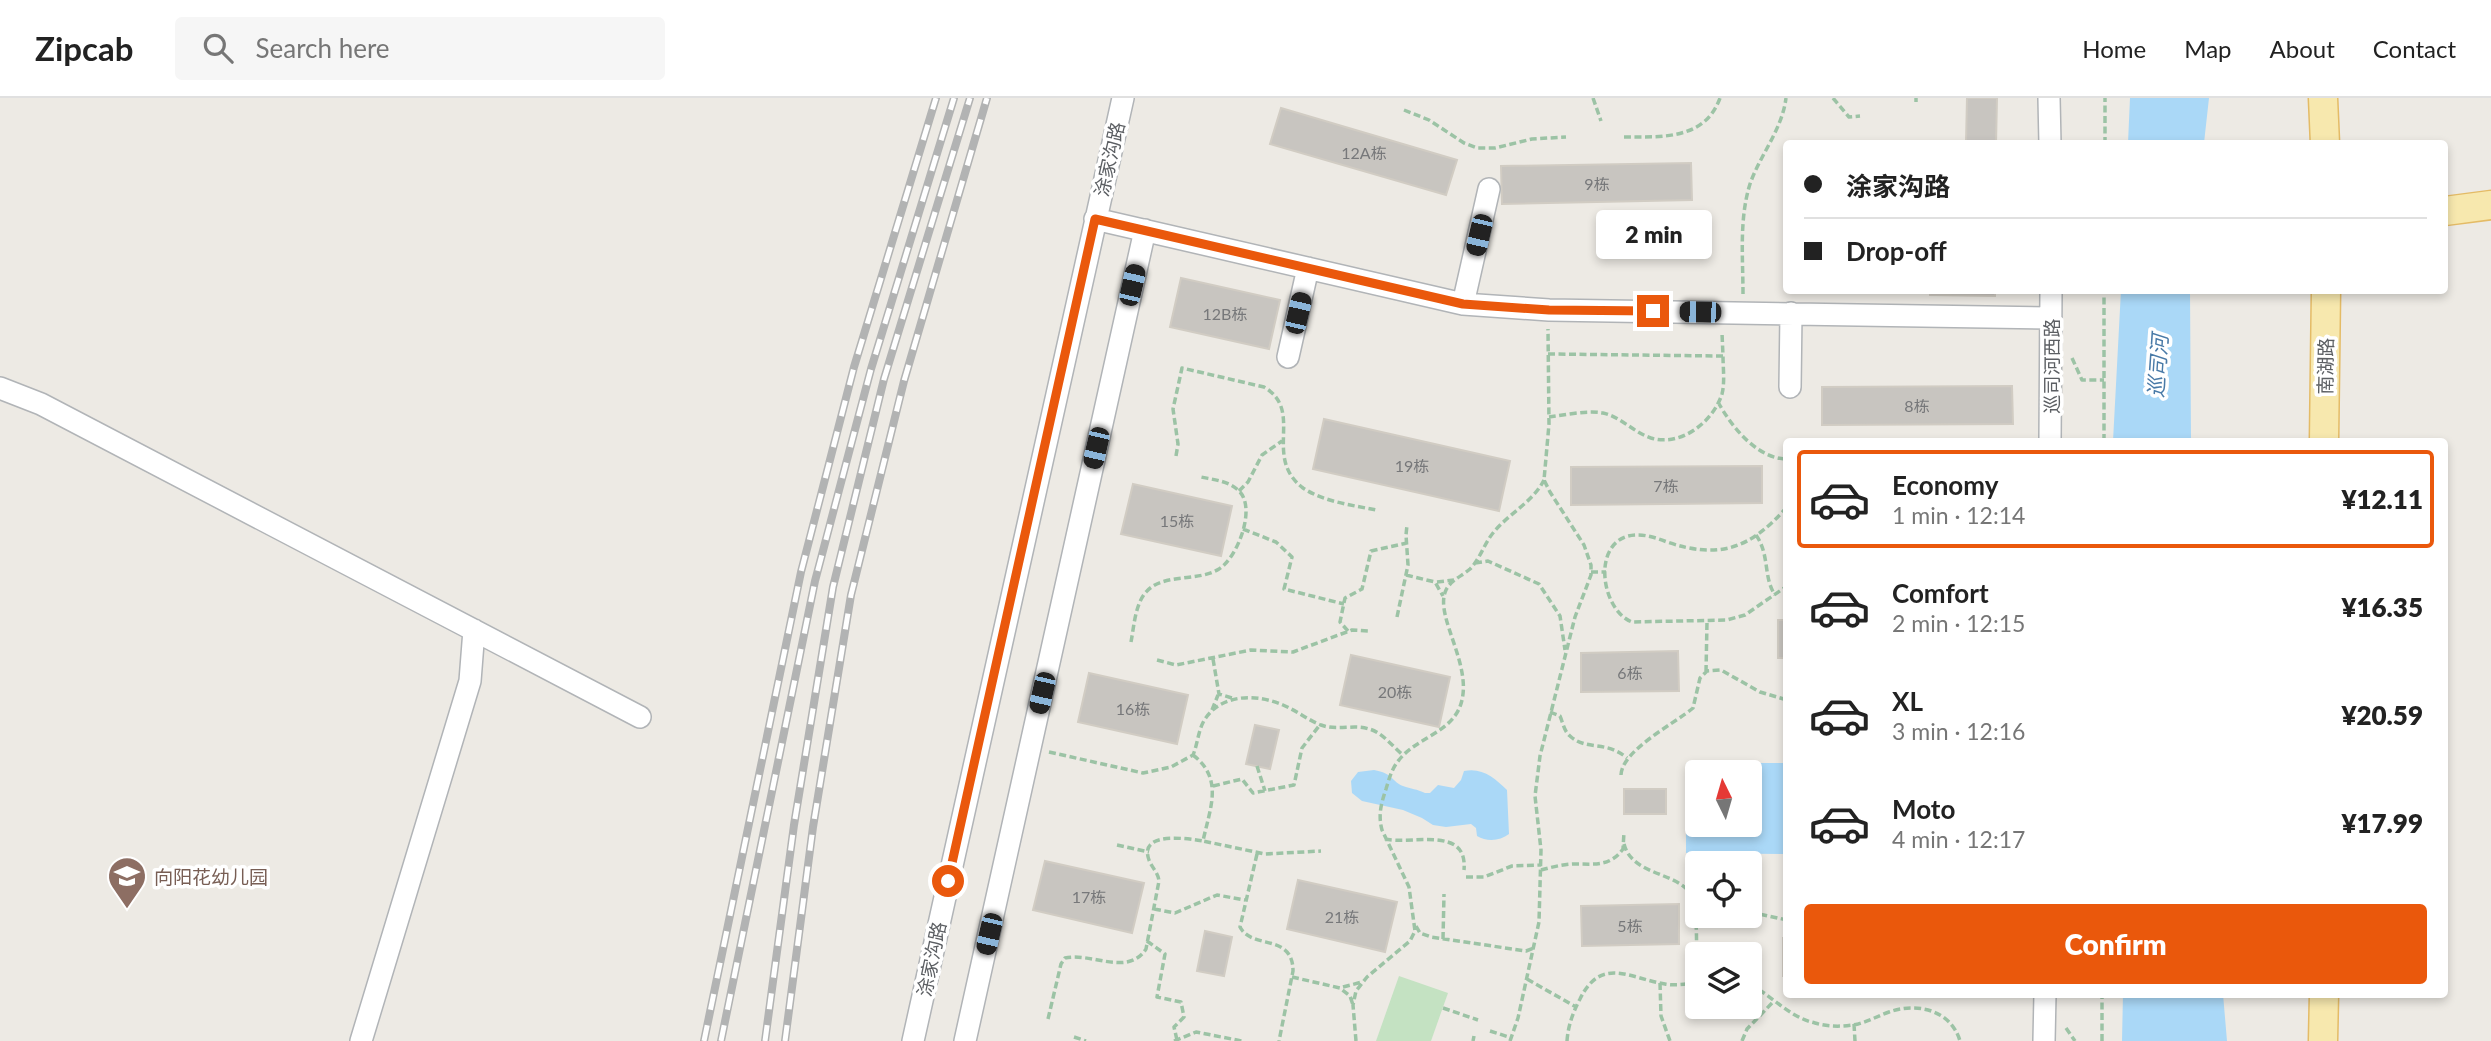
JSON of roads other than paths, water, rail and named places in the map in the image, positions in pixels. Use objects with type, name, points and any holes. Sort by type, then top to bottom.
[{"type":"main road","points":[[2323,98],[2325,140]]},
{"type":"main road","points":[[2448,192],[2491,187]]},
{"type":"main road","points":[[2448,212],[2491,205]]},
{"type":"main road","name":"南湖路","points":[[2324,438],[2326,294]]},
{"type":"main road","points":[[2323,1041],[2324,998]]},
{"type":"street","name":"涂家沟路","points":[[913,1041],[1123,98]]},
{"type":"street","points":[[2049,98],[2050,140]]},
{"type":"street","points":[[1463,304],[1489,189]]},
{"type":"street","points":[[1095,219],[1463,304],[1549,310],[2051,318]]},
{"type":"street","points":[[965,1041],[1144,230]]},
{"type":"street","points":[[1288,357],[1308,268]]},
{"type":"street","name":"巡司河西路","points":[[2050,438],[2051,294]]},
{"type":"street","points":[[1790,387],[1791,313]]},
{"type":"street","points":[[0,388],[41,404],[640,718]]},
{"type":"street","points":[[361,1041],[470,681],[474,630]]},
{"type":"street","points":[[2044,1041],[2045,998]]},
{"type":"water","points":[[2130,98],[2209,98],[2204,140],[2128,140]]},
{"type":"water","name":"巡司河","points":[[2121,294],[2190,294],[2191,438],[2113,438]]},
{"type":"water","points":[[1762,763],[1783,763],[1783,854],[1762,854],[1762,851],[1686,851],[1686,837],[1762,837]]},
{"type":"water","points":[[1374,770],[1389,775],[1403,786],[1425,793],[1430,793],[1438,785],[1454,788],[1464,771],[1477,771],[1488,775],[1507,790],[1509,834],[1489,840],[1477,836],[1476,828],[1471,824],[1446,827],[1433,825],[1403,810],[1362,801],[1352,793],[1351,781],[1358,772]]},
{"type":"water","points":[[2123,998],[2223,998],[2227,1041],[2122,1041]]},
{"type":"railway","points":[[704,1041],[801,572],[854,367],[936,98]]},
{"type":"railway","points":[[721,1041],[815,581],[871,369],[954,98]]},
{"type":"railway","points":[[765,1041],[794,825],[833,587],[884,379],[970,98]]},
{"type":"railway","points":[[785,1041],[813,827],[851,595],[904,381],[987,98]]},
{"type":"place","name":"向阳花幼儿园","points":[[127,910]]}]
